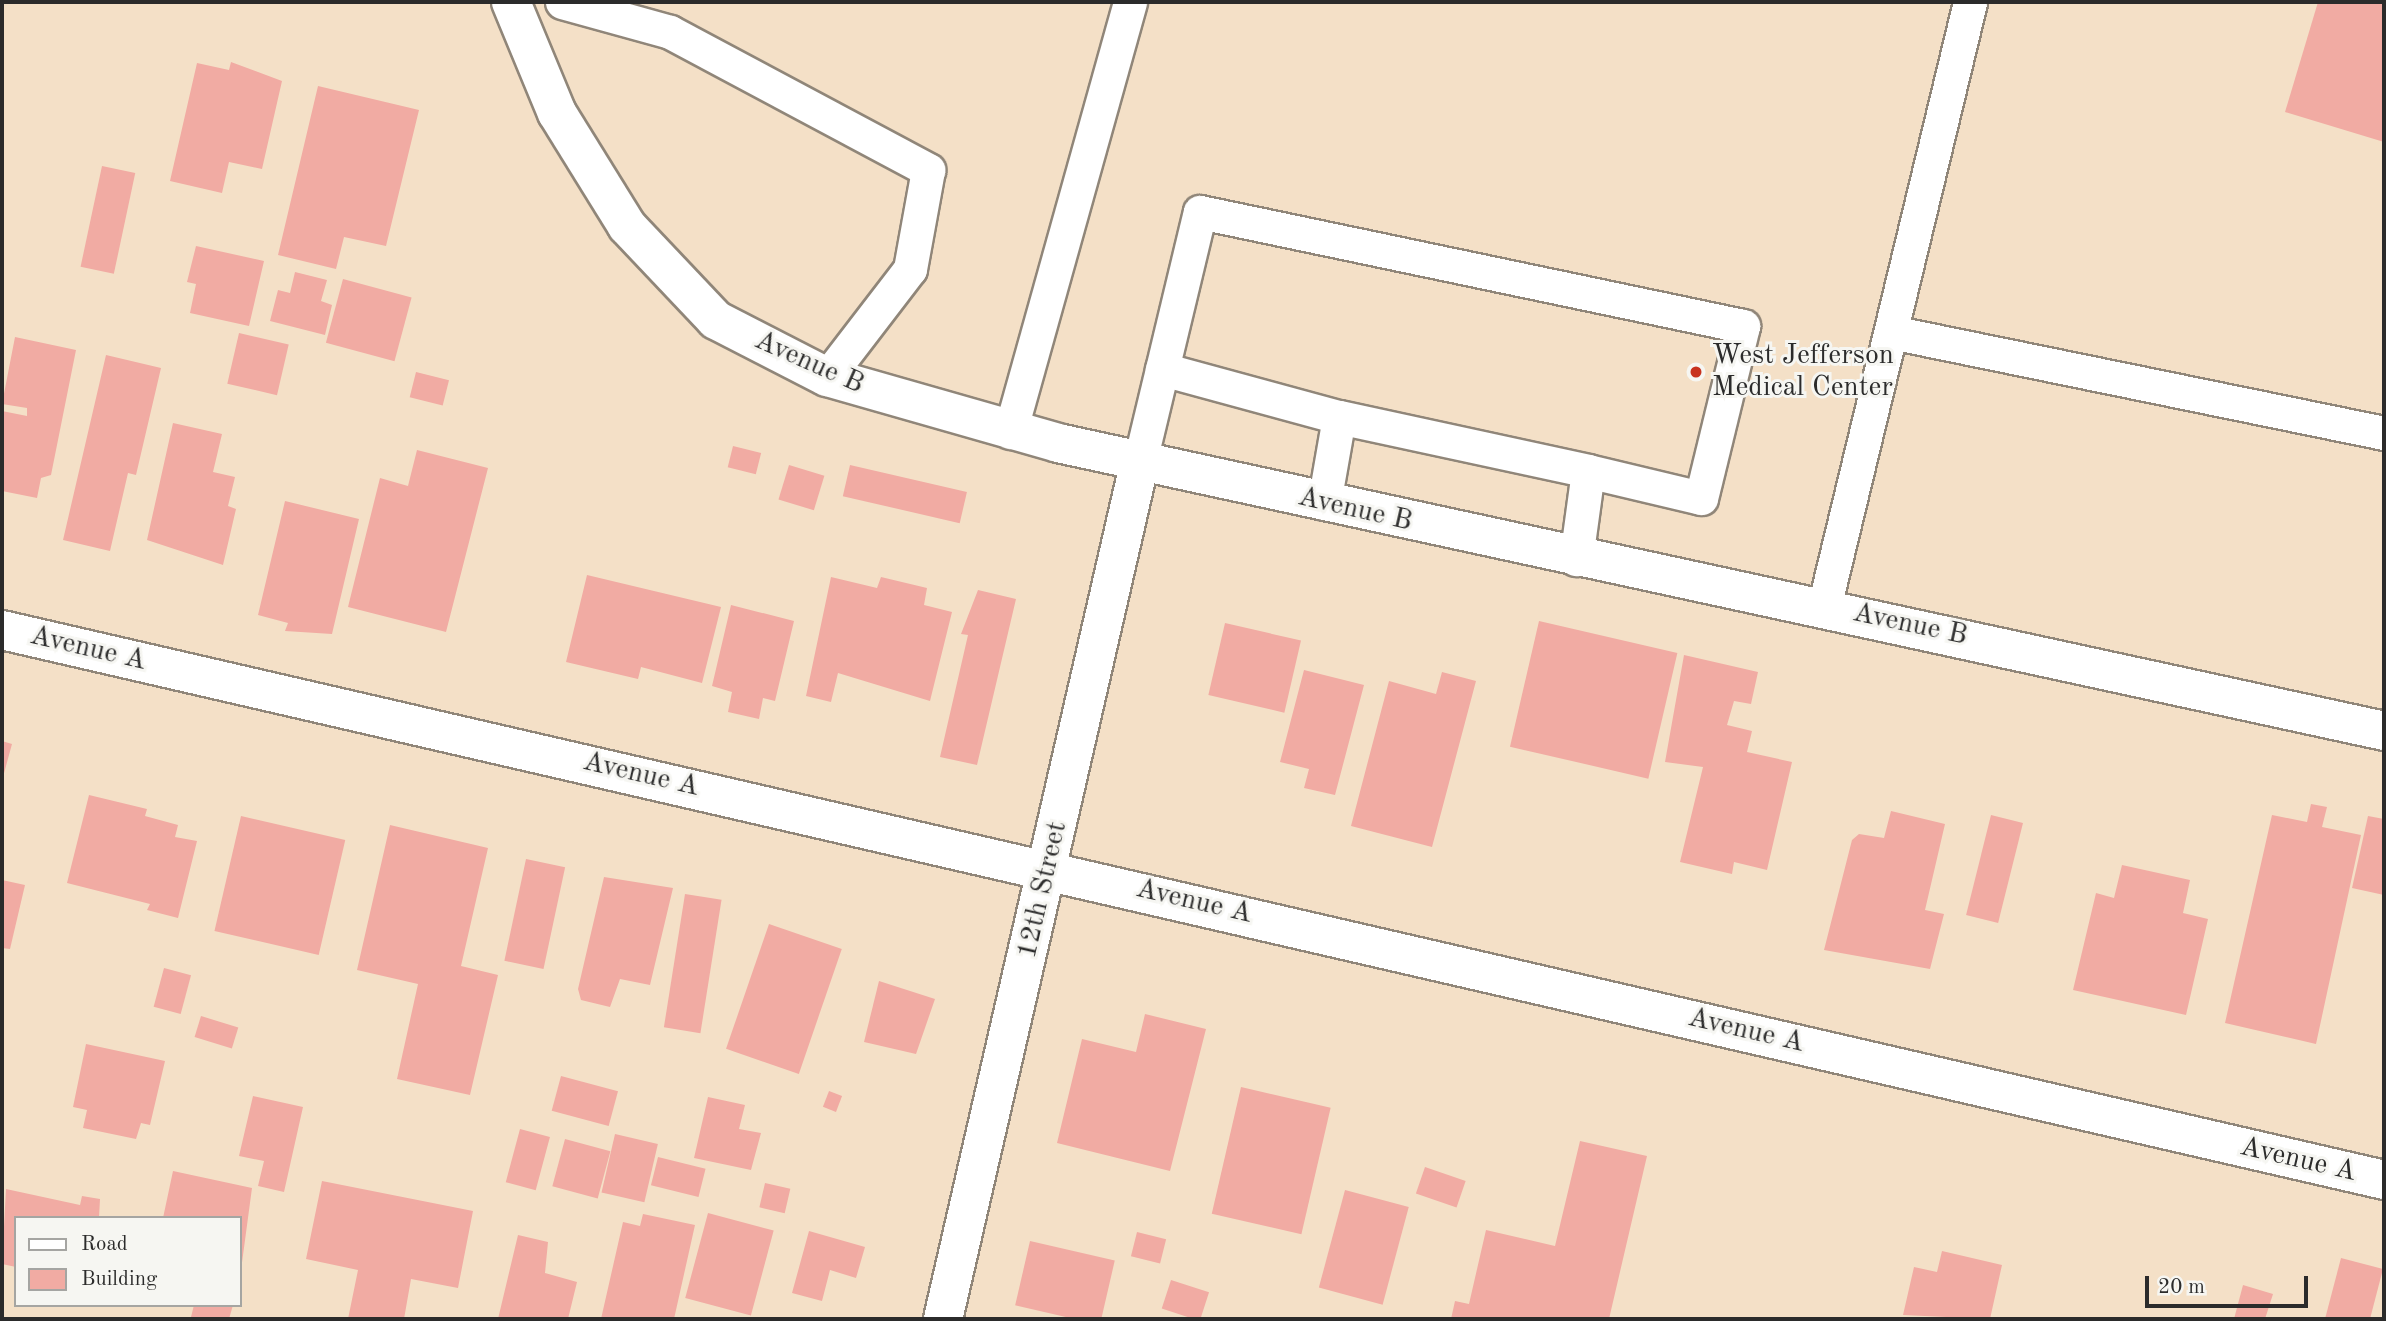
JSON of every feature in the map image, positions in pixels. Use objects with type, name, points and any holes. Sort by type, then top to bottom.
[{"type":"street","name":"Avenue B","points":[[511,2],[557,113],[627,226],[716,320],[827,377],[1010,432],[1576,559],[1824,607],[2384,731]]},
{"type":"street","name":"12th Street","points":[[943,1319],[1049,868],[1140,461]]},
{"type":"street","name":"Avenue A","points":[[2,630],[1049,868],[2384,1180]]},
{"type":"lane","points":[[562,2],[670,32],[928,170],[910,269],[827,377]]},
{"type":"lane","points":[[1010,432],[1130,2]]},
{"type":"lane","points":[[1824,607],[1970,2]]},
{"type":"lane","points":[[1140,461],[1162,369],[1200,212],[1743,326],[1702,498],[1339,417],[1162,369]]},
{"type":"lane","points":[[1891,332],[2384,433]]},
{"type":"lane","points":[[1324,503],[1339,417]]},
{"type":"lane","points":[[1576,559],[1588,471]]},
{"type":"building","points":[[2318,2],[2384,2],[2384,142],[2285,112]]},
{"type":"building","points":[[231,62],[282,81],[262,169],[229,162],[222,193],[170,181],[197,63],[229,70]]},
{"type":"building","points":[[318,86],[419,110],[386,246],[344,237],[336,269],[278,255]]},
{"type":"building","points":[[102,166],[135,173],[114,274],[81,267]]},
{"type":"building","points":[[196,246],[264,261],[249,326],[190,313],[196,284],[187,282]]},
{"type":"building","points":[[295,272],[327,280],[321,301],[332,305],[325,335],[270,321],[278,290],[290,293]]},
{"type":"building","points":[[343,279],[412,297],[394,361],[326,343]]},
{"type":"building","points":[[239,333],[289,344],[277,395],[227,384]]},
{"type":"building","points":[[15,337],[76,350],[51,475],[41,478],[37,498],[2,491],[2,411],[27,416],[27,408],[2,404]]},
{"type":"building","points":[[106,355],[161,368],[136,475],[128,473],[110,551],[63,540]]},
{"type":"building","points":[[416,372],[449,380],[443,405],[410,397]]},
{"type":"building","points":[[173,423],[222,434],[213,472],[235,477],[228,506],[236,509],[223,565],[147,540]]},
{"type":"building","points":[[733,446],[761,453],[756,474],[728,467]]},
{"type":"building","points":[[417,450],[488,468],[446,632],[348,607],[380,478],[408,486]]},
{"type":"building","points":[[789,465],[824,476],[814,510],[778,499]]},
{"type":"building","points":[[850,465],[967,492],[960,523],[843,496]]},
{"type":"building","points":[[285,501],[359,519],[332,634],[285,631],[288,623],[258,615]]},
{"type":"building","points":[[587,575],[721,607],[702,683],[641,667],[638,679],[566,662]]},
{"type":"building","points":[[831,577],[877,588],[881,577],[927,588],[924,605],[952,612],[930,701],[838,673],[831,702],[806,696]]},
{"type":"building","points":[[978,590],[1016,599],[977,765],[940,757],[968,635],[961,634]]},
{"type":"building","points":[[731,605],[794,621],[775,701],[763,698],[759,719],[728,712],[732,692],[712,686]]},
{"type":"building","points":[[1539,621],[1677,653],[1648,779],[1510,747]]},
{"type":"building","points":[[1225,623],[1301,641],[1284,713],[1208,695]]},
{"type":"building","points":[[1684,655],[1758,672],[1751,704],[1734,701],[1727,725],[1752,731],[1747,752],[1792,762],[1767,870],[1734,862],[1732,874],[1680,862],[1703,767],[1665,762]]},
{"type":"building","points":[[1304,670],[1364,685],[1335,795],[1304,788],[1309,769],[1280,762]]},
{"type":"building","points":[[1442,672],[1476,681],[1432,847],[1351,826],[1389,681],[1436,694]]},
{"type":"building","points":[[2,741],[12,744],[3,777],[2,777]]},
{"type":"building","points":[[89,795],[147,809],[145,816],[178,825],[175,837],[197,841],[178,918],[147,910],[150,904],[67,883]]},
{"type":"building","points":[[2311,804],[2327,807],[2322,827],[2361,835],[2316,1044],[2225,1023],[2272,815],[2307,822]]},
{"type":"building","points":[[1891,811],[1945,824],[1925,910],[1944,914],[1930,969],[1824,950],[1852,840],[1859,834],[1884,838]]},
{"type":"building","points":[[1991,815],[2023,823],[1998,923],[1966,915]]},
{"type":"building","points":[[241,816],[345,840],[319,955],[214,931]]},
{"type":"building","points":[[2368,816],[2384,819],[2384,895],[2352,888]]},
{"type":"building","points":[[390,825],[488,848],[461,966],[498,975],[470,1095],[397,1079],[418,984],[357,970]]},
{"type":"building","points":[[526,859],[565,867],[544,969],[504,961]]},
{"type":"building","points":[[2122,865],[2190,880],[2183,913],[2208,919],[2186,1015],[2073,990],[2096,893],[2114,898]]},
{"type":"building","points":[[604,877],[673,888],[650,985],[620,979],[610,1007],[581,1000],[578,989]]},
{"type":"building","points":[[2,880],[25,885],[10,949],[2,948]]},
{"type":"building","points":[[685,894],[722,900],[700,1033],[664,1027]]},
{"type":"building","points":[[769,924],[842,949],[799,1074],[726,1049]]},
{"type":"building","points":[[164,968],[191,975],[181,1014],[154,1007]]},
{"type":"building","points":[[879,981],[935,999],[916,1054],[864,1042]]},
{"type":"building","points":[[1145,1014],[1206,1029],[1170,1171],[1057,1143],[1082,1039],[1136,1052]]},
{"type":"building","points":[[201,1016],[238,1027],[232,1048],[195,1037]]},
{"type":"building","points":[[86,1044],[165,1061],[150,1125],[141,1123],[136,1139],[83,1128],[87,1110],[73,1107]]},
{"type":"building","points":[[561,1076],[618,1091],[609,1126],[552,1111]]},
{"type":"building","points":[[1241,1087],[1331,1108],[1301,1234],[1212,1214]]},
{"type":"building","points":[[829,1091],[842,1096],[836,1112],[823,1107]]},
{"type":"building","points":[[253,1096],[303,1107],[284,1192],[258,1186],[264,1161],[239,1156]]},
{"type":"building","points":[[708,1097],[745,1105],[739,1129],[761,1133],[751,1170],[694,1158]]},
{"type":"building","points":[[520,1129],[550,1137],[536,1190],[506,1182]]},
{"type":"building","points":[[615,1134],[658,1144],[644,1202],[602,1192]]},
{"type":"building","points":[[565,1139],[610,1151],[598,1198],[552,1186]]},
{"type":"building","points":[[1580,1141],[1647,1156],[1609,1319],[1451,1319],[1455,1301],[1469,1304],[1486,1230],[1555,1246]]},
{"type":"building","points":[[658,1157],[706,1169],[699,1197],[651,1185]]},
{"type":"building","points":[[1425,1167],[1466,1181],[1457,1207],[1416,1193]]},
{"type":"building","points":[[173,1171],[252,1188],[242,1263],[242,1216],[163,1216]]},
{"type":"building","points":[[322,1181],[473,1211],[458,1288],[411,1279],[404,1319],[348,1319],[358,1270],[306,1259]]},
{"type":"building","points":[[765,1183],[790,1189],[785,1213],[759,1207]]},
{"type":"building","points":[[6,1189],[80,1205],[82,1196],[100,1199],[99,1216],[14,1216],[14,1267],[2,1264]]},
{"type":"building","points":[[1345,1190],[1409,1207],[1383,1305],[1319,1288]]},
{"type":"building","points":[[708,1213],[774,1231],[751,1316],[685,1298]]},
{"type":"building","points":[[643,1214],[695,1225],[674,1319],[601,1319],[623,1222],[640,1226]]},
{"type":"building","points":[[809,1231],[865,1247],[856,1278],[830,1270],[822,1301],[792,1293]]},
{"type":"building","points":[[1137,1232],[1166,1239],[1160,1264],[1131,1256]]},
{"type":"building","points":[[518,1235],[548,1242],[545,1273],[577,1282],[568,1319],[498,1319]]},
{"type":"building","points":[[1030,1241],[1115,1261],[1101,1319],[1074,1319],[1015,1305]]},
{"type":"building","points":[[1942,1251],[2002,1265],[1990,1319],[1903,1315],[1914,1267],[1937,1272]]},
{"type":"building","points":[[2341,1258],[2383,1269],[2370,1319],[2325,1319]]},
{"type":"building","points":[[1171,1280],[1209,1292],[1200,1319],[1162,1309]]},
{"type":"building","points":[[2243,1285],[2273,1294],[2265,1319],[2234,1319]]},
{"type":"building","points":[[194,1307],[232,1307],[229,1319],[191,1317]]},
{"type":"place","name":"West Jefferson Medical Center","points":[[1696,372]]}]
